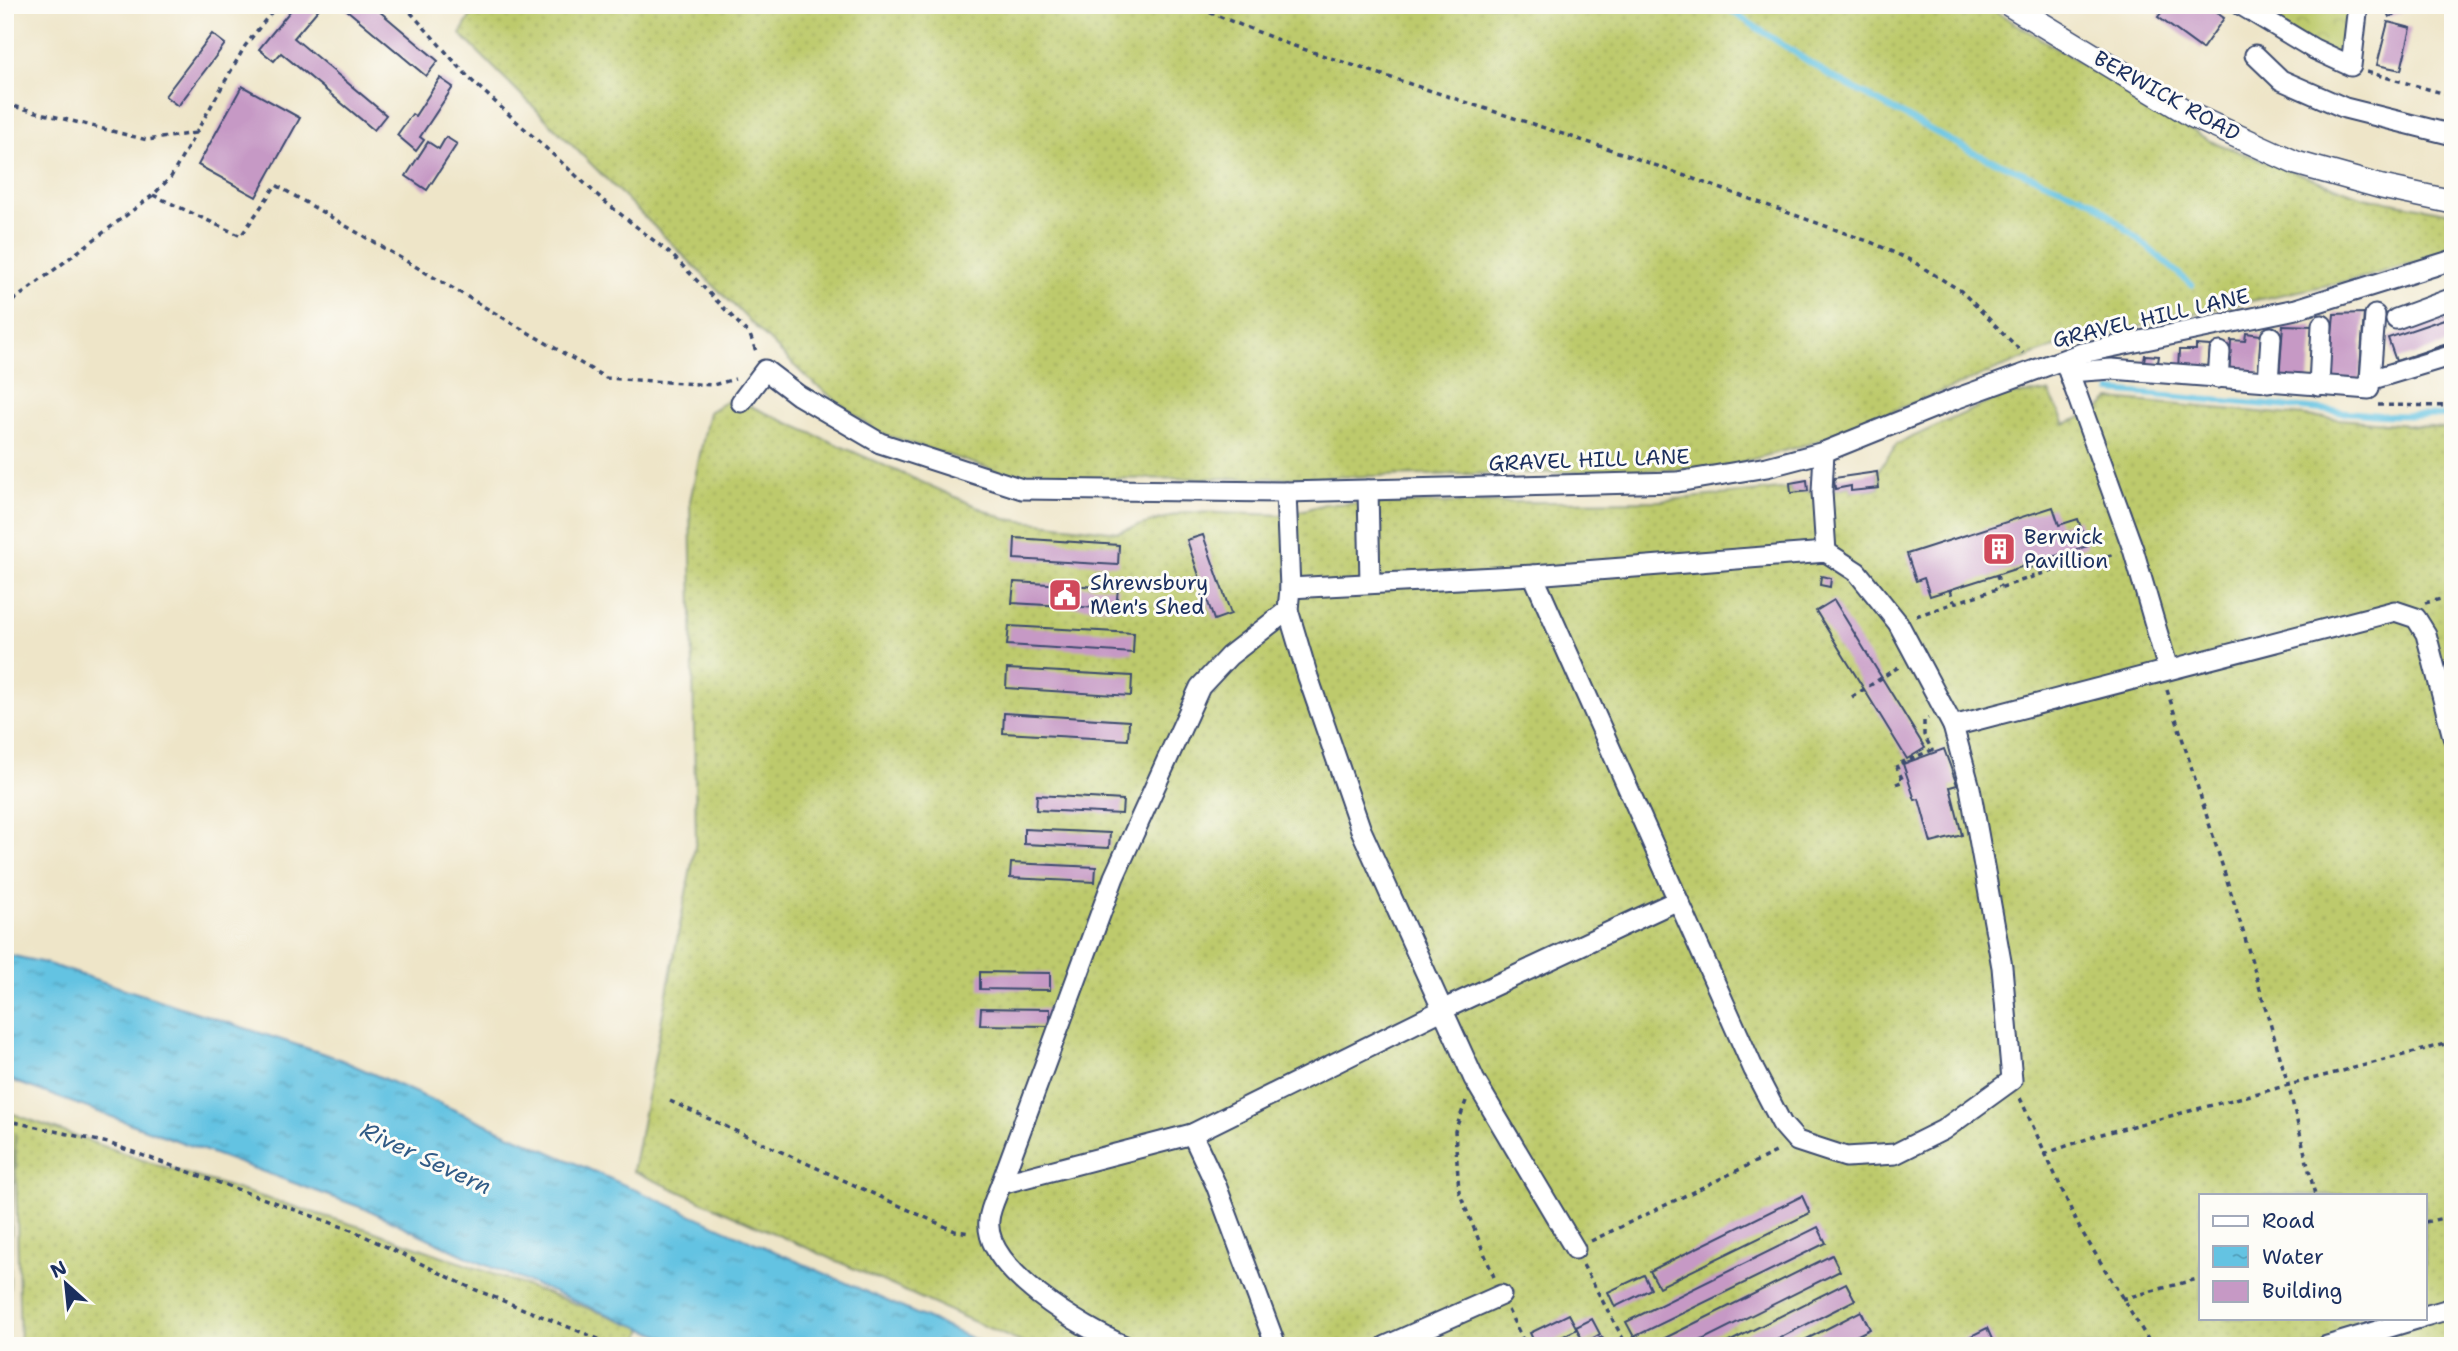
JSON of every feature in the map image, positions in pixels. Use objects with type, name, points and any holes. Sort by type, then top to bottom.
[{"type":"main road","name":"BERWICK ROAD","points":[[2010,5],[2193,116],[2296,163],[2382,187],[2453,202]]},
{"type":"street","points":[[2241,5],[2314,49],[2351,66],[2358,5]]},
{"type":"street","points":[[2255,55],[2281,80],[2345,108],[2453,135]]},
{"type":"street","name":"GRAVEL HILL LANE","points":[[765,370],[798,395],[880,443],[1022,489],[1286,492],[1677,482],[1767,467],[1824,452],[2033,370],[2066,365],[2297,309],[2453,260]]},
{"type":"street","points":[[2396,319],[2453,298]]},
{"type":"street","points":[[2164,670],[2133,549],[2066,365],[2369,389],[2375,315]]},
{"type":"street","points":[[2319,386],[2322,325]]},
{"type":"street","points":[[2268,382],[2271,337]]},
{"type":"street","points":[[2218,378],[2220,352]]},
{"type":"street","points":[[2370,380],[2453,355]]},
{"type":"street","points":[[741,402],[765,370]]},
{"type":"street","points":[[1824,452],[1822,503],[1826,552]]},
{"type":"street","points":[[1368,490],[1370,583]]},
{"type":"street","points":[[1286,492],[1290,588],[1288,610],[1308,677],[1361,830],[1474,1079],[1575,1249]]},
{"type":"street","points":[[1290,588],[1533,575],[1826,552],[1857,572],[1898,623],[1949,718],[1970,788],[2002,967],[2012,1080],[1943,1130],[1895,1154],[1846,1157],[1797,1141],[1782,1124],[1754,1070],[1533,575]]},
{"type":"street","points":[[1125,1346],[1056,1307],[1011,1270],[992,1245],[988,1220],[1114,877],[1200,687],[1229,656],[1288,610]]},
{"type":"street","points":[[1949,718],[2164,670],[2395,611],[2416,618],[2426,634],[2453,737]]},
{"type":"street","points":[[1001,1184],[1192,1134],[1442,1010],[1678,900]]},
{"type":"street","points":[[1192,1134],[1216,1185],[1276,1346]]},
{"type":"street","points":[[1386,1346],[1501,1295]]},
{"type":"street","points":[[2426,1316],[2453,1308]]},
{"type":"street","points":[[2328,1346],[2413,1320]]},
{"type":"path","points":[[5,307],[153,195],[171,177],[245,46],[277,5]]},
{"type":"path","points":[[153,195],[241,236],[276,186],[606,378],[713,385],[765,370],[750,335],[672,255],[604,201],[470,79],[404,5]]},
{"type":"path","points":[[1191,5],[1288,44],[1621,153],[1873,243],[1912,261],[1961,291],[2025,356],[2033,370]]},
{"type":"path","points":[[2351,66],[2453,96]]},
{"type":"path","points":[[5,104],[147,140],[196,133]]},
{"type":"path","points":[[1898,623],[2068,565],[2133,549]]},
{"type":"path","points":[[2065,553],[2068,565]]},
{"type":"path","points":[[2030,564],[2034,576]]},
{"type":"path","points":[[1997,575],[2000,587]]},
{"type":"path","points":[[1950,590],[1954,602]]},
{"type":"path","points":[[2164,670],[2288,1084],[2315,1194]]},
{"type":"path","points":[[1852,697],[1880,679]]},
{"type":"path","points":[[1896,784],[1903,780],[1896,765],[1932,750],[1924,735],[1924,720],[1949,718]]},
{"type":"path","points":[[2044,1154],[2098,1135],[2453,1042]]},
{"type":"path","points":[[1474,1079],[1455,1131],[1459,1192],[1501,1295],[1526,1346]]},
{"type":"path","points":[[2012,1080],[2079,1227],[2152,1346]]},
{"type":"path","points":[[670,1101],[955,1231],[991,1235]]},
{"type":"path","points":[[5,1120],[108,1143],[354,1231],[471,1288],[617,1346]]},
{"type":"path","points":[[1627,1346],[1575,1249],[1797,1141]]},
{"type":"path","points":[[2426,1222],[2453,1216]]},
{"type":"path","points":[[2122,1299],[2199,1279]]},
{"type":"green space","points":[[477,5],[1985,5],[2210,141],[2363,197],[2453,213],[2453,251],[2366,277],[2208,310],[2051,348],[1813,443],[1716,469],[1282,478],[1022,479],[879,433],[807,378],[460,34]]},
{"type":"green space","points":[[2241,5],[2358,5],[2351,66]]},
{"type":"green space","points":[[2049,392],[2065,424],[2097,411],[2110,399],[2453,429],[2453,1346],[1029,1346],[633,1171],[696,841],[690,501],[709,412],[732,398],[1005,519],[1118,532],[1185,512],[1287,515],[1325,504],[1659,501],[1790,488],[1791,493],[1822,492],[1851,486],[1852,491],[1879,488],[1877,472],[1897,444],[2004,395]]},
{"type":"green space","points":[[5,1111],[148,1162],[367,1229],[643,1328],[637,1346],[20,1346],[15,1132],[5,1346]]},
{"type":"water","name":"River Severn","points":[[5,954],[45,963],[337,1058],[989,1346],[686,1346],[476,1261],[371,1211],[5,1078]]},
{"type":"building","points":[[295,5],[322,5],[294,38],[386,115],[374,130],[281,53],[274,61],[259,49]]},
{"type":"building","points":[[341,5],[372,5],[438,61],[426,76]]},
{"type":"building","points":[[2167,5],[2206,5],[2224,18],[2202,49],[2158,17]]},
{"type":"building","points":[[2384,5],[2417,5],[2389,17]]},
{"type":"building","points":[[2388,22],[2411,28],[2401,70],[2377,65]]},
{"type":"building","points":[[212,34],[225,44],[178,106],[165,96]]},
{"type":"building","points":[[440,78],[453,87],[420,137],[424,140],[416,151],[397,135],[412,114],[415,116]]},
{"type":"building","points":[[242,86],[300,118],[256,197],[198,165]]},
{"type":"building","points":[[446,137],[457,144],[427,190],[406,176],[428,142],[439,149]]},
{"type":"building","points":[[2364,313],[2359,384],[2328,381],[2334,314]]},
{"type":"building","points":[[2453,316],[2453,342],[2396,361],[2388,338]]},
{"type":"building","points":[[2283,325],[2313,326],[2309,381],[2279,380]]},
{"type":"building","points":[[2246,333],[2261,335],[2258,378],[2229,376],[2231,340],[2245,341]]},
{"type":"building","points":[[2196,345],[2210,346],[2208,374],[2178,372],[2179,350],[2196,350]]},
{"type":"building","points":[[2145,355],[2159,356],[2157,369],[2143,367]]},
{"type":"building","points":[[1877,472],[1879,488],[1851,491],[1851,486],[1835,489],[1834,478]]},
{"type":"building","points":[[1807,480],[1808,491],[1791,493],[1790,483]]},
{"type":"building","name":"Berwick Pavillion","points":[[2053,507],[2059,525],[2078,519],[2087,546],[1930,596],[1924,578],[1916,581],[1907,554]]},
{"type":"building","points":[[1203,535],[1231,614],[1214,620],[1187,540]]},
{"type":"building","points":[[1015,538],[1119,545],[1118,565],[1014,559]]},
{"type":"building","points":[[1821,576],[1831,578],[1830,587],[1820,585]]},
{"type":"building","name":"Shrewsbury Men's Shed","points":[[1014,582],[1118,588],[1116,609],[1012,603]]},
{"type":"building","points":[[1834,600],[1925,748],[1907,759],[1816,611]]},
{"type":"building","points":[[1009,626],[1134,633],[1133,653],[1007,645]]},
{"type":"building","points":[[1007,669],[1132,676],[1131,696],[1006,688]]},
{"type":"building","points":[[1004,713],[1129,721],[1128,740],[1003,733]]},
{"type":"building","points":[[1944,749],[1957,785],[1950,787],[1962,835],[1931,843],[1919,799],[1915,800],[1903,764]]},
{"type":"building","points":[[1037,795],[1123,800],[1122,814],[1036,810]]},
{"type":"building","points":[[1024,829],[1110,833],[1109,848],[1024,844]]},
{"type":"building","points":[[1011,863],[1096,867],[1095,882],[1010,878]]},
{"type":"building","points":[[980,972],[1050,973],[1050,990],[980,989]]},
{"type":"building","points":[[981,1008],[1050,1009],[1050,1026],[980,1025]]},
{"type":"building","points":[[1802,1196],[1810,1213],[1659,1287],[1650,1271]]},
{"type":"building","points":[[1818,1227],[1826,1243],[1634,1337],[1626,1322]]},
{"type":"building","points":[[1832,1255],[1840,1271],[1690,1346],[1649,1346]]},
{"type":"building","points":[[1644,1275],[1651,1289],[1615,1307],[1608,1292]]},
{"type":"building","points":[[1846,1283],[1855,1300],[1764,1346],[1721,1346]]},
{"type":"building","points":[[1861,1311],[1870,1329],[1836,1346],[1793,1346]]},
{"type":"building","points":[[1569,1314],[1577,1329],[1545,1346],[1536,1346],[1530,1333]]},
{"type":"building","points":[[1592,1319],[1600,1334],[1584,1343],[1576,1327]]},
{"type":"building","points":[[1987,1328],[1995,1346],[1951,1346]]},
{"type":"building","points":[[1602,1337],[1607,1346],[1585,1346]]},
{"type":"waterway","points":[[1722,5],[1829,75],[1972,152],[2093,201],[2192,285]]},
{"type":"waterway","points":[[2111,391],[2379,415],[2453,416]]},
{"type":"place","name":"Berwick Pavillion","points":[[1999,549]]},
{"type":"place","name":"Shrewsbury Men's Shed","points":[[1065,595]]}]
